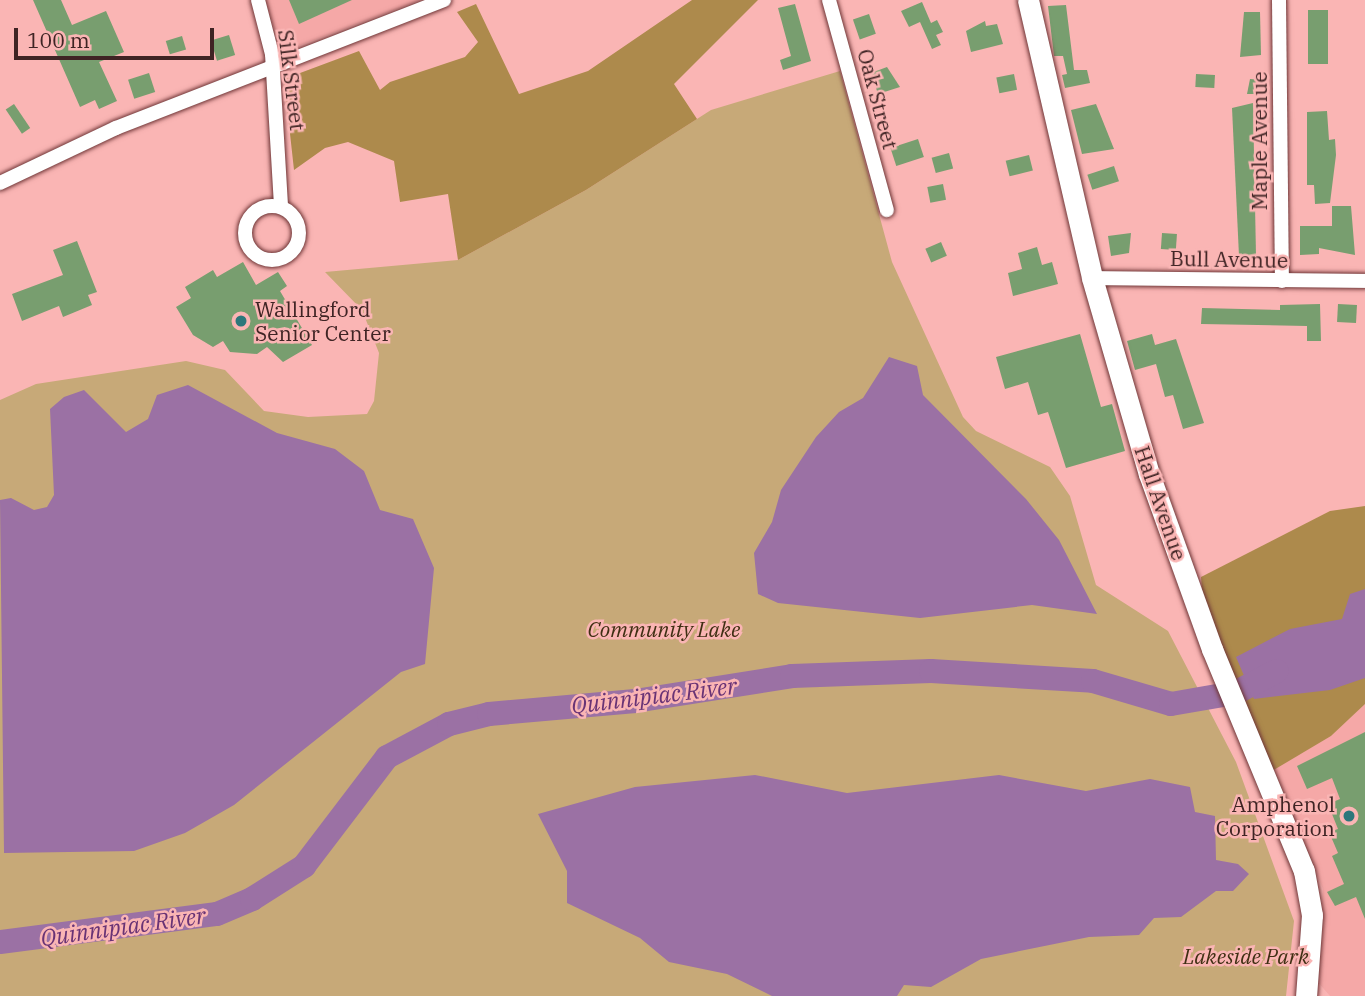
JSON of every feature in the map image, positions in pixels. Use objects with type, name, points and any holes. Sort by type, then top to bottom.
[{"type":"main road","name":"Hall Avenue","points":[[1028,0],[1092,278],[1149,474],[1212,649],[1307,883],[1312,915],[1306,996]]},
{"type":"street","name":"Silk Street","points":[[258,0],[273,69],[281,207]]},
{"type":"street","points":[[0,183],[116,128],[273,69],[444,0]]},
{"type":"street","name":"Oak Street","points":[[829,0],[887,210]]},
{"type":"street","name":"Maple Avenue","points":[[1279,0],[1282,281]]},
{"type":"street","name":"Bull Avenue","points":[[1092,278],[1365,281]]},
{"type":"shaded area","points":[[265,0],[420,0],[282,52]]},
{"type":"shaded area","points":[[692,0],[758,0],[674,84],[697,119],[586,190],[458,260],[448,194],[400,202],[394,161],[348,142],[325,148],[294,170],[284,79],[359,51],[380,90],[390,82],[465,57],[478,42],[457,12],[476,4],[519,94],[588,71]]},
{"type":"shaded area","points":[[889,357],[917,366],[923,395],[1026,499],[1059,540],[1097,614],[1032,605],[920,618],[778,603],[758,594],[754,553],[772,522],[781,490],[816,437],[839,412],[863,398]]},
{"type":"shaded area","points":[[188,385],[277,433],[335,449],[364,471],[380,510],[413,519],[434,568],[425,664],[401,672],[234,805],[185,833],[134,851],[4,853],[0,500],[11,498],[34,510],[47,507],[54,495],[50,409],[64,397],[84,390],[126,432],[148,419],[157,395]]},
{"type":"shaded area","points":[[1365,506],[1365,704],[1331,736],[1272,771],[1203,604],[1201,577],[1330,511]]},
{"type":"shaded area","points":[[1365,589],[1365,678],[1330,690],[1254,699],[1236,657],[1290,629],[1342,619],[1350,594]]},
{"type":"shaded area","points":[[1365,704],[1365,996],[1330,996],[1317,981],[1323,889],[1274,769],[1331,736]]},
{"type":"shaded area","points":[[755,775],[847,793],[999,775],[1086,791],[1150,779],[1190,787],[1195,812],[1215,816],[1216,860],[1238,864],[1249,874],[1233,891],[1216,891],[1181,917],[1154,918],[1139,935],[1089,937],[981,959],[931,987],[904,985],[897,996],[772,996],[727,974],[669,962],[640,938],[567,903],[567,871],[538,814],[635,787]]},
{"type":"green space","name":"Community Lake","points":[[840,71],[892,262],[963,417],[976,431],[1050,467],[1070,496],[1096,585],[1168,631],[1236,762],[1294,921],[1286,996],[0,996],[0,400],[36,384],[186,361],[225,370],[264,411],[308,417],[367,414],[374,401],[379,353],[362,310],[325,272],[458,260],[586,190],[711,110]]},
{"type":"building","points":[[33,0],[61,0],[72,25],[106,11],[124,52],[99,62],[117,101],[99,109],[95,100],[80,107]]},
{"type":"building","points":[[289,0],[352,0],[299,24]]},
{"type":"building","points":[[922,2],[931,23],[937,20],[943,32],[936,35],[941,45],[932,49],[920,22],[909,27],[901,11]]},
{"type":"building","points":[[795,4],[811,61],[783,70],[780,60],[791,56],[778,8]]},
{"type":"building","points":[[1066,5],[1074,70],[1087,70],[1090,83],[1065,88],[1062,75],[1067,74],[1063,56],[1054,56],[1048,6]]},
{"type":"building","points":[[1308,10],[1328,10],[1328,64],[1308,64]]},
{"type":"building","points":[[1244,12],[1260,12],[1261,55],[1240,57]]},
{"type":"building","points":[[869,14],[876,34],[860,39],[853,20]]},
{"type":"building","points":[[985,21],[986,26],[997,24],[1003,44],[971,52],[966,31]]},
{"type":"building","points":[[229,35],[235,55],[217,61],[211,41]]},
{"type":"building","points":[[182,36],[186,49],[170,54],[166,41]]},
{"type":"building","points":[[887,67],[900,87],[878,94],[871,73]]},
{"type":"building","points":[[149,73],[155,92],[134,99],[128,80]]},
{"type":"building","points":[[1014,74],[1017,90],[999,93],[996,77]]},
{"type":"building","points":[[1196,74],[1215,75],[1214,88],[1195,87]]},
{"type":"building","points":[[1250,79],[1263,80],[1263,94],[1247,94]]},
{"type":"building","points":[[1253,103],[1256,256],[1239,256],[1232,108]]},
{"type":"building","points":[[14,104],[30,128],[22,134],[6,110]]},
{"type":"building","points":[[1096,104],[1114,149],[1082,154],[1071,110]]},
{"type":"building","points":[[1327,111],[1329,140],[1335,139],[1336,155],[1330,203],[1315,204],[1314,185],[1307,185],[1307,112]]},
{"type":"building","points":[[918,139],[924,157],[896,166],[890,148]]},
{"type":"building","points":[[949,153],[953,168],[936,173],[932,158]]},
{"type":"building","points":[[1029,155],[1033,171],[1010,176],[1006,161]]},
{"type":"building","points":[[1114,166],[1119,181],[1092,190],[1087,175]]},
{"type":"building","points":[[943,184],[946,200],[930,203],[927,187]]},
{"type":"building","points":[[1332,206],[1351,206],[1355,255],[1319,248],[1319,254],[1300,255],[1300,226],[1332,226]]},
{"type":"building","points":[[1131,233],[1129,253],[1111,256],[1108,236]]},
{"type":"building","points":[[1162,233],[1177,234],[1176,250],[1161,249]]},
{"type":"building","points":[[77,241],[97,292],[88,295],[92,305],[63,317],[59,306],[22,321],[12,294],[63,275],[53,250]]},
{"type":"building","points":[[941,242],[947,256],[931,262],[925,249]]},
{"type":"building","points":[[1037,247],[1042,265],[1052,262],[1058,284],[1013,296],[1008,273],[1022,269],[1018,253]]},
{"type":"building","name":"Wallingford Senior Center","points":[[243,262],[256,285],[278,272],[287,286],[280,291],[312,345],[283,362],[267,347],[257,354],[230,352],[223,341],[213,347],[193,335],[176,307],[191,298],[185,287],[213,270],[217,277]]},
{"type":"building","points":[[1320,304],[1321,341],[1307,341],[1307,326],[1201,324],[1202,308],[1280,310],[1280,305]]},
{"type":"building","points":[[1338,304],[1357,305],[1356,323],[1337,322]]},
{"type":"building","points":[[1080,334],[1101,407],[1112,404],[1125,451],[1066,468],[1048,412],[1038,415],[1028,382],[1005,389],[996,357]]},
{"type":"building","points":[[1152,334],[1155,345],[1176,339],[1204,423],[1183,429],[1173,395],[1165,397],[1156,364],[1135,370],[1127,341]]},
{"type":"building","name":"Amphenol Corporation","points":[[1365,732],[1365,919],[1356,897],[1335,906],[1327,892],[1344,884],[1332,856],[1338,853],[1329,832],[1338,829],[1328,804],[1340,799],[1332,778],[1307,789],[1297,766]]},
{"type":"waterway","name":"Quinnipiac River","points":[[0,942],[217,914],[252,899],[304,866],[387,757],[449,724],[489,714],[635,701],[792,676],[931,671],[1093,681],[1171,704],[1235,693],[1277,671]]},
{"type":"place","name":"Wallingford Senior Center","points":[[241,321]]},
{"type":"place","name":"Amphenol Corporation","points":[[1349,816]]},
{"type":"park label","name":"Lakeside Park","points":[[1246,956]]}]
